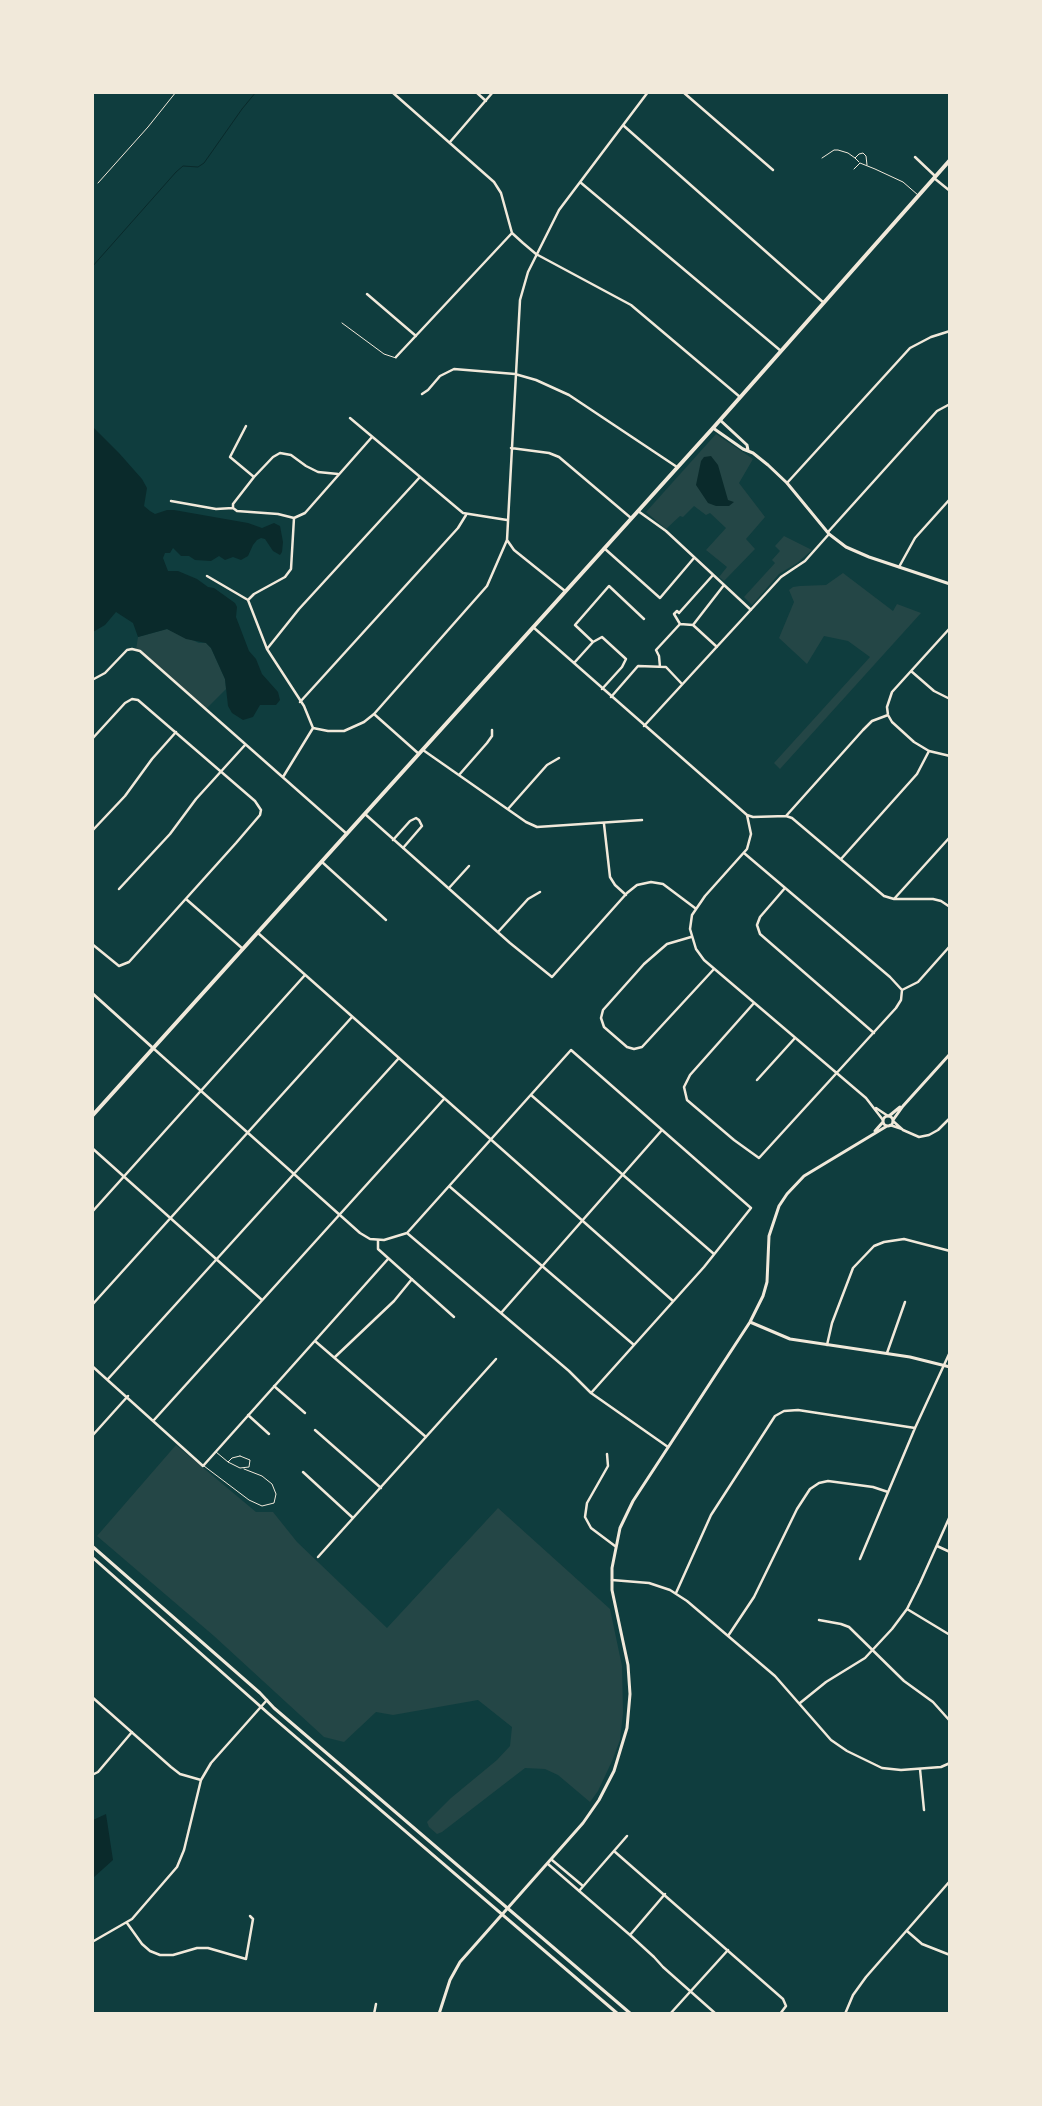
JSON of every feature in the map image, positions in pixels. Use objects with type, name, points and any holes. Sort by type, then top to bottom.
[{"type":"main road","points":[[92,1116],[714,428],[740,396],[950,160]]},
{"type":"street","points":[[392,92],[491,179],[498,188],[512,233],[536,254],[631,305],[740,396]]},
{"type":"street","points":[[476,92],[486,101]]},
{"type":"street","points":[[450,142],[494,92]]},
{"type":"street","points":[[313,728],[328,731],[344,731],[364,722],[374,714],[488,586],[507,540],[520,300],[528,272],[560,210],[648,92]]},
{"type":"street","points":[[683,92],[773,170]]},
{"type":"street","points":[[624,126],[824,303]]},
{"type":"street","points":[[915,158],[950,191]]},
{"type":"street","points":[[580,182],[781,351]]},
{"type":"street","points":[[396,357],[512,233]]},
{"type":"street","points":[[367,294],[416,336]]},
{"type":"street","points":[[787,483],[910,348],[931,336],[950,332]]},
{"type":"street","points":[[422,394],[440,376],[454,369],[515,374],[547,384],[569,395],[677,467]]},
{"type":"street","points":[[644,726],[781,577],[815,552],[828,533],[928,420],[941,408],[950,404]]},
{"type":"street","points":[[350,418],[466,515],[507,520]]},
{"type":"street","points":[[720,420],[747,445],[748,450]]},
{"type":"street","points":[[246,426],[230,457],[254,477]]},
{"type":"street","points":[[714,428],[743,449],[748,450],[787,483],[828,533],[852,550],[950,584]]},
{"type":"street","points":[[171,501],[216,509],[233,508],[248,513],[278,514],[294,518],[305,513],[372,437]]},
{"type":"street","points":[[511,448],[549,453],[559,457],[631,518]]},
{"type":"street","points":[[233,508],[235,501],[254,477],[273,457],[280,453],[291,455],[318,472],[338,474]]},
{"type":"street","points":[[268,649],[299,609],[420,478]]},
{"type":"street","points":[[899,567],[915,538],[950,499]]},
{"type":"street","points":[[638,511],[666,531],[751,610]]},
{"type":"street","points":[[300,702],[451,535],[466,515]]},
{"type":"street","points":[[248,600],[254,594],[285,576],[291,569],[294,518]]},
{"type":"street","points":[[507,540],[514,550],[565,592]]},
{"type":"street","points":[[604,548],[660,598],[694,558]]},
{"type":"street","points":[[680,624],[674,614],[677,611],[679,612],[713,575]]},
{"type":"street","points":[[207,576],[248,600],[268,649],[300,702],[313,728]]},
{"type":"street","points":[[693,626],[725,585]]},
{"type":"street","points":[[593,642],[575,625],[609,586],[644,619]]},
{"type":"street","points":[[680,624],[693,626],[717,647]]},
{"type":"street","points":[[660,667],[659,656],[656,650],[680,624]]},
{"type":"street","points":[[533,627],[747,816],[786,816],[797,821],[884,896],[894,899],[933,899],[941,901],[950,907]]},
{"type":"street","points":[[950,628],[890,696],[887,707],[888,715],[898,728],[929,751],[950,756]]},
{"type":"street","points":[[574,663],[593,642],[602,637],[626,659],[622,667],[602,689]]},
{"type":"street","points":[[92,680],[105,674],[127,650],[140,651],[347,834]]},
{"type":"street","points":[[611,697],[638,666],[666,667],[682,684]]},
{"type":"street","points":[[911,671],[934,691],[950,699]]},
{"type":"street","points":[[92,739],[123,706],[132,699],[138,700],[258,804],[261,813],[186,899],[125,964],[118,966],[92,944]]},
{"type":"street","points":[[374,714],[421,752],[459,775],[530,824],[541,828],[642,820]]},
{"type":"street","points":[[786,816],[862,730],[872,722],[888,715]]},
{"type":"street","points":[[283,777],[313,728]]},
{"type":"street","points":[[459,775],[487,743],[492,736],[492,730]]},
{"type":"street","points":[[92,832],[176,732]]},
{"type":"street","points":[[119,889],[170,834],[196,799],[245,744]]},
{"type":"street","points":[[841,859],[917,774],[929,751]]},
{"type":"street","points":[[508,809],[547,765],[559,758]]},
{"type":"street","points":[[365,814],[498,932],[552,977],[626,895],[641,884],[659,883],[672,889],[695,908]]},
{"type":"street","points":[[747,816],[751,840],[744,853],[695,908],[691,922],[691,936],[700,956],[903,1130]]},
{"type":"street","points":[[393,840],[410,821],[416,818],[419,820],[422,826],[403,848]]},
{"type":"street","points":[[604,824],[610,877],[615,885],[626,895]]},
{"type":"street","points":[[894,899],[950,837]]},
{"type":"street","points":[[744,853],[890,976],[902,990]]},
{"type":"street","points":[[322,862],[386,920]]},
{"type":"street","points":[[449,888],[469,866]]},
{"type":"street","points":[[785,888],[760,917],[757,925],[760,934],[874,1033]]},
{"type":"street","points":[[498,932],[528,899],[540,892]]},
{"type":"street","points":[[186,899],[243,949]]},
{"type":"street","points":[[258,933],[673,1301]]},
{"type":"street","points":[[691,936],[666,944],[649,958],[603,1010],[601,1018],[604,1027],[627,1047],[634,1049],[642,1047],[714,969]]},
{"type":"street","points":[[754,1003],[684,1084],[684,1093],[688,1100],[713,1123],[759,1158],[898,1005],[902,990],[918,982],[950,946]]},
{"type":"street","points":[[92,1212],[305,975]]},
{"type":"street","points":[[92,993],[339,1215],[364,1236],[378,1240],[390,1240],[406,1233],[571,1050],[751,1208],[714,1254],[591,1393]]},
{"type":"street","points":[[92,1305],[352,1017]]},
{"type":"street","points":[[757,1080],[795,1038]]},
{"type":"street","points":[[439,2014],[455,1970],[583,1823],[599,1800],[614,1771],[623,1744],[629,1711],[630,1679],[612,1580],[615,1546],[620,1528],[633,1501],[750,1322],[764,1296],[767,1282],[769,1236],[774,1218],[787,1194],[804,1176],[888,1126],[903,1106],[950,1054]]},
{"type":"street","points":[[108,1380],[399,1058]]},
{"type":"street","points":[[531,1095],[714,1254]]},
{"type":"street","points":[[154,1420],[444,1099]]},
{"type":"street","points":[[875,1132],[888,1116],[903,1106]]},
{"type":"street","points":[[875,1107],[888,1126],[920,1137],[938,1130],[950,1118]]},
{"type":"street","points":[[501,1313],[662,1130]]},
{"type":"street","points":[[92,1148],[262,1300]]},
{"type":"street","points":[[449,1186],[634,1345]]},
{"type":"street","points":[[406,1233],[569,1371],[591,1393],[668,1447]]},
{"type":"street","points":[[827,1345],[832,1323],[853,1268],[874,1246],[884,1242],[904,1239],[950,1251]]},
{"type":"street","points":[[378,1240],[377,1247],[388,1260],[454,1317]]},
{"type":"street","points":[[92,1366],[128,1396],[203,1466],[388,1260]]},
{"type":"street","points":[[335,1357],[394,1301],[412,1279]]},
{"type":"street","points":[[887,1353],[904,1302]]},
{"type":"street","points":[[750,1322],[790,1339],[887,1353],[950,1367]]},
{"type":"street","points":[[315,1341],[426,1437]]},
{"type":"street","points":[[860,1559],[915,1428],[950,1352]]},
{"type":"street","points":[[318,1557],[496,1359]]},
{"type":"street","points":[[274,1386],[305,1413]]},
{"type":"street","points":[[92,1436],[128,1396]]},
{"type":"street","points":[[676,1593],[711,1515],[775,1416],[784,1411],[798,1410],[915,1428]]},
{"type":"street","points":[[248,1415],[270,1434]]},
{"type":"street","points":[[316,1430],[381,1488]]},
{"type":"street","points":[[607,1454],[608,1466],[587,1503],[585,1517],[592,1528],[615,1546]]},
{"type":"street","points":[[303,1472],[353,1518]]},
{"type":"street","points":[[728,1636],[750,1603],[797,1509],[810,1489],[828,1481],[873,1487],[888,1492]]},
{"type":"street","points":[[800,1703],[826,1682],[854,1666],[874,1651],[907,1609],[950,1516]]},
{"type":"street","points":[[92,1546],[267,1700],[631,2014]]},
{"type":"street","points":[[937,1546],[950,1552]]},
{"type":"street","points":[[92,1557],[618,2014]]},
{"type":"street","points":[[612,1580],[649,1583],[676,1593],[775,1676],[831,1740],[847,1751],[882,1768],[920,1770],[941,1767],[950,1763]]},
{"type":"street","points":[[907,1609],[950,1635]]},
{"type":"street","points":[[819,1620],[849,1627],[915,1691],[933,1702],[950,1721]]},
{"type":"street","points":[[92,1697],[180,1774],[201,1780]]},
{"type":"street","points":[[92,1942],[127,1922],[142,1910],[177,1867],[184,1850],[201,1780],[210,1763],[267,1700]]},
{"type":"street","points":[[92,1775],[98,1772],[132,1732]]},
{"type":"street","points":[[920,1770],[924,1810]]},
{"type":"street","points":[[579,1891],[627,1836]]},
{"type":"street","points":[[614,1851],[784,1999],[786,2006],[780,2014]]},
{"type":"street","points":[[552,1860],[583,1886]]},
{"type":"street","points":[[548,1864],[630,1935],[716,2014]]},
{"type":"street","points":[[845,2014],[853,1995],[866,1977],[950,1881]]},
{"type":"street","points":[[630,1935],[665,1894]]},
{"type":"street","points":[[127,1922],[142,1944],[150,1951],[160,1955],[174,1954],[197,1948],[208,1948],[246,1959],[253,1919],[250,1916]]},
{"type":"street","points":[[907,1931],[922,1944],[950,1955]]},
{"type":"street","points":[[670,2014],[729,1950]]},
{"type":"street","points":[[374,2014],[376,2004]]},
{"type":"street","points":[[611,2014],[614,2010]]},
{"type":"lane","points":[[98,183],[148,127],[176,92]]},
{"type":"lane","points":[[822,158],[834,150],[848,153],[860,163],[903,182],[919,195]]},
{"type":"lane","points":[[855,158],[859,154],[863,154],[866,156],[867,166]]},
{"type":"lane","points":[[854,169],[860,163]]},
{"type":"lane","points":[[342,323],[384,354],[396,357]]},
{"type":"lane","points":[[216,1452],[228,1462],[237,1468],[251,1465],[248,1458],[234,1457],[228,1462]]},
{"type":"lane","points":[[203,1466],[249,1500],[262,1506],[274,1503],[276,1494],[272,1484],[262,1476],[244,1468]]},
{"type":"shaded area","points":[[93,427],[142,479],[147,488],[144,506],[155,514],[174,510],[248,523],[262,528],[274,523],[280,526],[283,542],[280,555],[273,551],[265,539],[261,538],[253,545],[248,556],[241,560],[233,557],[225,560],[219,556],[211,561],[195,560],[189,556],[181,556],[173,548],[170,553],[165,553],[163,558],[168,571],[178,571],[197,579],[235,603],[237,607],[236,617],[249,651],[256,659],[262,674],[278,692],[280,700],[276,705],[260,705],[253,717],[243,720],[232,713],[228,706],[225,679],[211,648],[206,643],[186,639],[167,629],[138,637],[133,623],[116,612],[105,625],[93,632]]},
{"type":"shaded area","points":[[716,434],[753,459],[739,483],[765,517],[746,539],[755,549],[724,581],[719,577],[727,567],[706,550],[726,528],[710,513],[706,515],[694,506],[683,517],[680,516],[666,529],[646,512]]},
{"type":"shaded area","points":[[711,456],[718,465],[728,500],[734,502],[729,506],[716,506],[708,503],[696,485],[701,461],[704,457]]},
{"type":"shaded area","points":[[784,536],[812,550],[797,563],[779,574],[752,605],[744,597],[775,563],[772,560],[780,551],[775,546]]},
{"type":"shaded area","points":[[843,573],[893,611],[897,604],[921,613],[780,769],[774,763],[870,657],[848,641],[824,636],[807,664],[779,638],[794,602],[789,590],[800,586],[826,585]]},
{"type":"shaded area","points":[[167,629],[199,643],[206,643],[211,648],[225,679],[226,689],[206,709],[136,650],[138,637]]},
{"type":"shaded area","points":[[176,1445],[256,1512],[273,1512],[297,1542],[387,1628],[498,1508],[610,1609],[622,1666],[623,1713],[620,1740],[598,1791],[590,1802],[558,1775],[545,1769],[525,1768],[442,1832],[437,1834],[429,1827],[427,1822],[451,1798],[497,1760],[510,1746],[512,1727],[478,1700],[393,1715],[376,1712],[344,1742],[324,1737],[214,1636],[97,1536]]},
{"type":"shaded area","points":[[106,1814],[113,1860],[93,1878],[93,1820]]},
{"type":"waterway","points":[[92,267],[176,172],[183,166],[198,167],[204,163],[256,92]]}]
